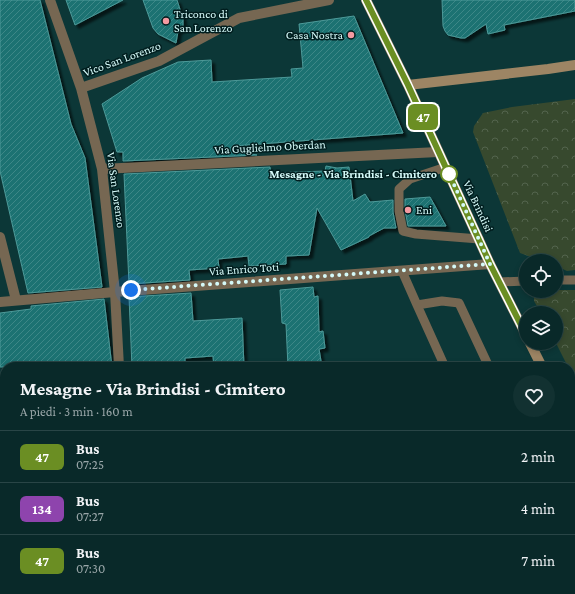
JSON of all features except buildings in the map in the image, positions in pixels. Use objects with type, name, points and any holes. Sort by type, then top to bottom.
[{"type":"main road","name":"Via Brindisi","points":[[366,0],[408,85],[490,264],[519,321]]},
{"type":"main road","points":[[408,85],[575,65]]},
{"type":"main road","points":[[534,350],[540,362]]},
{"type":"street","name":"Via San Lorenzo","points":[[50,0],[81,88],[102,169],[115,292],[119,362]]},
{"type":"street","name":"Vico San Lorenzo","points":[[81,88],[159,61],[239,18],[330,0]]},
{"type":"street","name":"Via Guglielmo Oberdan","points":[[102,169],[438,152]]},
{"type":"street","points":[[0,237],[16,300]]},
{"type":"street","name":"Via Enrico Toti","points":[[0,302],[490,264]]},
{"type":"lane","points":[[446,167],[410,178],[399,189],[399,211],[403,231],[416,234],[479,239]]},
{"type":"lane","points":[[402,271],[443,362]]},
{"type":"lane","points":[[563,280],[575,280]]},
{"type":"lane","points":[[499,282],[519,281]]},
{"type":"lane","points":[[417,305],[442,301],[459,303],[487,362]]},
{"type":"green space","points":[[575,99],[575,270],[567,271],[563,269],[563,254],[520,253],[473,132],[474,126],[483,113],[512,107]]},
{"type":"green space","points":[[563,290],[575,290],[575,362],[566,362],[560,350],[563,350],[563,306],[537,306],[534,298],[563,298]]},
{"type":"bus line","name":"47","points":[[366,0],[408,85],[490,264],[519,321]]},
{"type":"place","name":"Triconco di San Lorenzo","points":[[166,21]]},
{"type":"place","name":"Casa Nostra","points":[[351,35]]},
{"type":"place","name":"Mesagne - Via Brindisi - Cimitero","points":[[449,174]]},
{"type":"place","name":"Eni","points":[[408,210]]},
{"type":"route","points":[[131,290],[490,264],[446,167],[449,174]]}]
